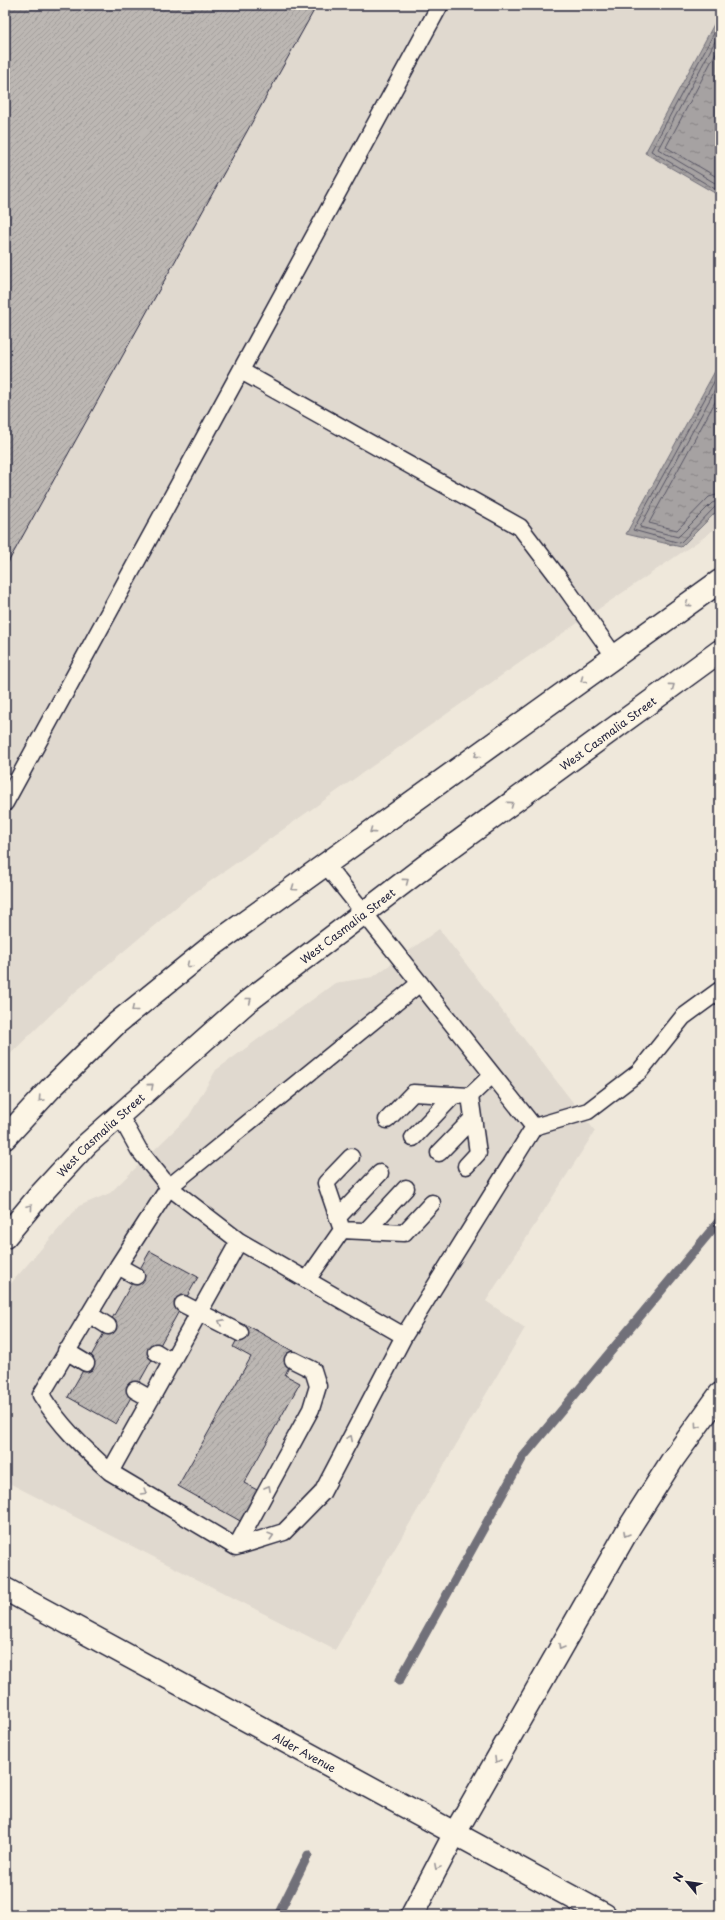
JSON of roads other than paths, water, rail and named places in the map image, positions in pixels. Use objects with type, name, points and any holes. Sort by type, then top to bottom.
[{"type":"main road","points":[[5,1138],[50,1088],[117,1023],[212,946],[326,866],[720,581]]},
{"type":"main road","name":"West Casmalia Street","points":[[5,1237],[39,1196],[86,1145],[246,1002],[720,650]]},
{"type":"main road","points":[[412,1915],[455,1833],[629,1528],[673,1459],[720,1394]]},
{"type":"main road","name":"Alder Avenue","points":[[5,1589],[605,1915]]},
{"type":"lane","points":[[5,803],[440,5]]},
{"type":"lane","points":[[241,371],[520,527],[615,657]]},
{"type":"lane","points":[[326,866],[534,1127]]},
{"type":"lane","points":[[420,983],[169,1187],[118,1266],[41,1395],[55,1417],[74,1438],[110,1472],[236,1547],[284,1532],[322,1493],[404,1336],[534,1127],[588,1112],[639,1072],[683,1017],[720,990]]},
{"type":"lane","points":[[387,1120],[413,1093],[470,1096],[492,1075]]},
{"type":"lane","points":[[413,1138],[454,1095]]},
{"type":"lane","points":[[466,1166],[478,1153],[470,1096]]},
{"type":"lane","points":[[119,1114],[139,1150],[169,1187],[239,1241],[404,1336]]},
{"type":"lane","points":[[439,1153],[473,1118]]},
{"type":"lane","points":[[340,1224],[326,1183],[351,1157]]},
{"type":"lane","points":[[307,1280],[340,1224],[380,1173]]},
{"type":"lane","points":[[366,1231],[406,1188]]},
{"type":"lane","points":[[340,1224],[366,1231],[404,1233],[432,1203]]},
{"type":"lane","points":[[110,1472],[239,1241]]},
{"type":"lane","points":[[118,1266],[136,1276]]},
{"type":"lane","points":[[183,1304],[201,1311],[240,1333]]},
{"type":"lane","points":[[89,1314],[108,1326]]},
{"type":"lane","points":[[66,1351],[86,1363]]},
{"type":"lane","points":[[156,1352],[172,1362]]},
{"type":"lane","points":[[236,1547],[311,1409],[318,1386],[314,1370],[293,1360]]},
{"type":"lane","points":[[135,1390],[151,1400]]},
{"type":"water","points":[[720,13],[720,196],[645,153]]},
{"type":"water","points":[[720,362],[720,508],[681,547],[626,534]]},
{"type":"waterway","points":[[399,1681],[523,1457],[720,1220]]},
{"type":"waterway","points":[[278,1915],[308,1855]]}]
